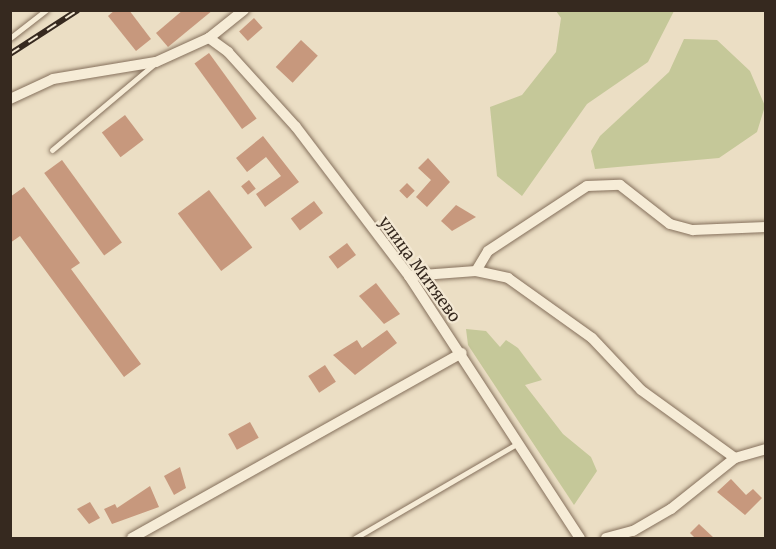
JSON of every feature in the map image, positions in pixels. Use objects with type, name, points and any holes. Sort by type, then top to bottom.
[{"type":"street","points":[[10,99],[53,79],[156,62],[209,38],[244,10]]},
{"type":"street","name":"улица Митяево","points":[[209,38],[296,127],[409,276],[462,353],[580,538]]},
{"type":"street","points":[[476,271],[488,251],[587,186],[620,185],[670,224],[693,230],[765,227]]},
{"type":"street","points":[[409,276],[476,271],[508,278],[531,291],[592,338],[641,390],[735,458]]},
{"type":"street","points":[[132,538],[462,353]]},
{"type":"street","points":[[606,538],[633,531],[670,509],[735,458],[765,449]]},
{"type":"lane","points":[[10,38],[46,10]]},
{"type":"lane","points":[[52,150],[156,62]]},
{"type":"lane","points":[[356,538],[520,442]]},
{"type":"green space","points":[[556,11],[674,11],[648,62],[587,104],[522,196],[497,176],[490,107],[522,95],[556,52],[561,18]]},
{"type":"green space","points":[[684,39],[717,40],[750,71],[765,106],[757,132],[719,158],[595,169],[591,151],[600,136],[669,72]]},
{"type":"green space","points":[[466,329],[486,331],[500,347],[506,340],[518,348],[542,380],[525,385],[563,434],[591,457],[597,471],[574,505],[468,345]]},
{"type":"building","points":[[115,10],[129,10],[151,39],[136,51],[108,16]]},
{"type":"building","points":[[183,10],[213,10],[168,47],[156,33]]},
{"type":"building","points":[[254,18],[263,28],[248,41],[239,31]]},
{"type":"building","points":[[301,40],[318,56],[293,83],[276,67]]},
{"type":"building","points":[[209,53],[257,119],[242,129],[194,64]]},
{"type":"building","points":[[125,115],[144,140],[120,157],[102,132]]},
{"type":"building","points":[[263,136],[299,182],[265,207],[256,194],[281,176],[266,157],[247,172],[236,158]]},
{"type":"building","points":[[428,158],[450,182],[427,207],[416,197],[431,180],[418,168]]},
{"type":"building","points":[[62,160],[122,243],[104,255],[44,173]]},
{"type":"building","points":[[249,180],[256,189],[248,195],[241,186]]},
{"type":"building","points":[[407,183],[415,191],[407,199],[399,191]]},
{"type":"building","points":[[24,187],[80,263],[71,269],[141,364],[124,377],[20,236],[10,243],[10,197]]},
{"type":"building","points":[[209,190],[252,248],[221,271],[178,213]]},
{"type":"building","points":[[314,201],[323,213],[300,230],[291,218]]},
{"type":"building","points":[[456,205],[476,217],[452,231],[441,221]]},
{"type":"building","points":[[347,243],[356,255],[338,269],[329,257]]},
{"type":"building","points":[[376,283],[400,314],[384,324],[359,296]]},
{"type":"building","points":[[387,330],[397,343],[355,375],[333,355],[357,340],[362,348]]},
{"type":"building","points":[[325,365],[336,382],[319,393],[308,376]]},
{"type":"building","points":[[250,422],[259,438],[237,450],[228,434]]},
{"type":"building","points":[[180,467],[186,488],[174,495],[164,476]]},
{"type":"building","points":[[731,479],[746,495],[753,489],[762,498],[745,515],[717,492]]},
{"type":"building","points":[[150,486],[159,507],[112,524],[104,509],[115,504],[117,508]]},
{"type":"building","points":[[90,502],[100,518],[89,524],[77,509]]},
{"type":"building","points":[[699,524],[714,538],[695,538],[690,533]]},
{"type":"railway","points":[[10,54],[78,10]]}]
